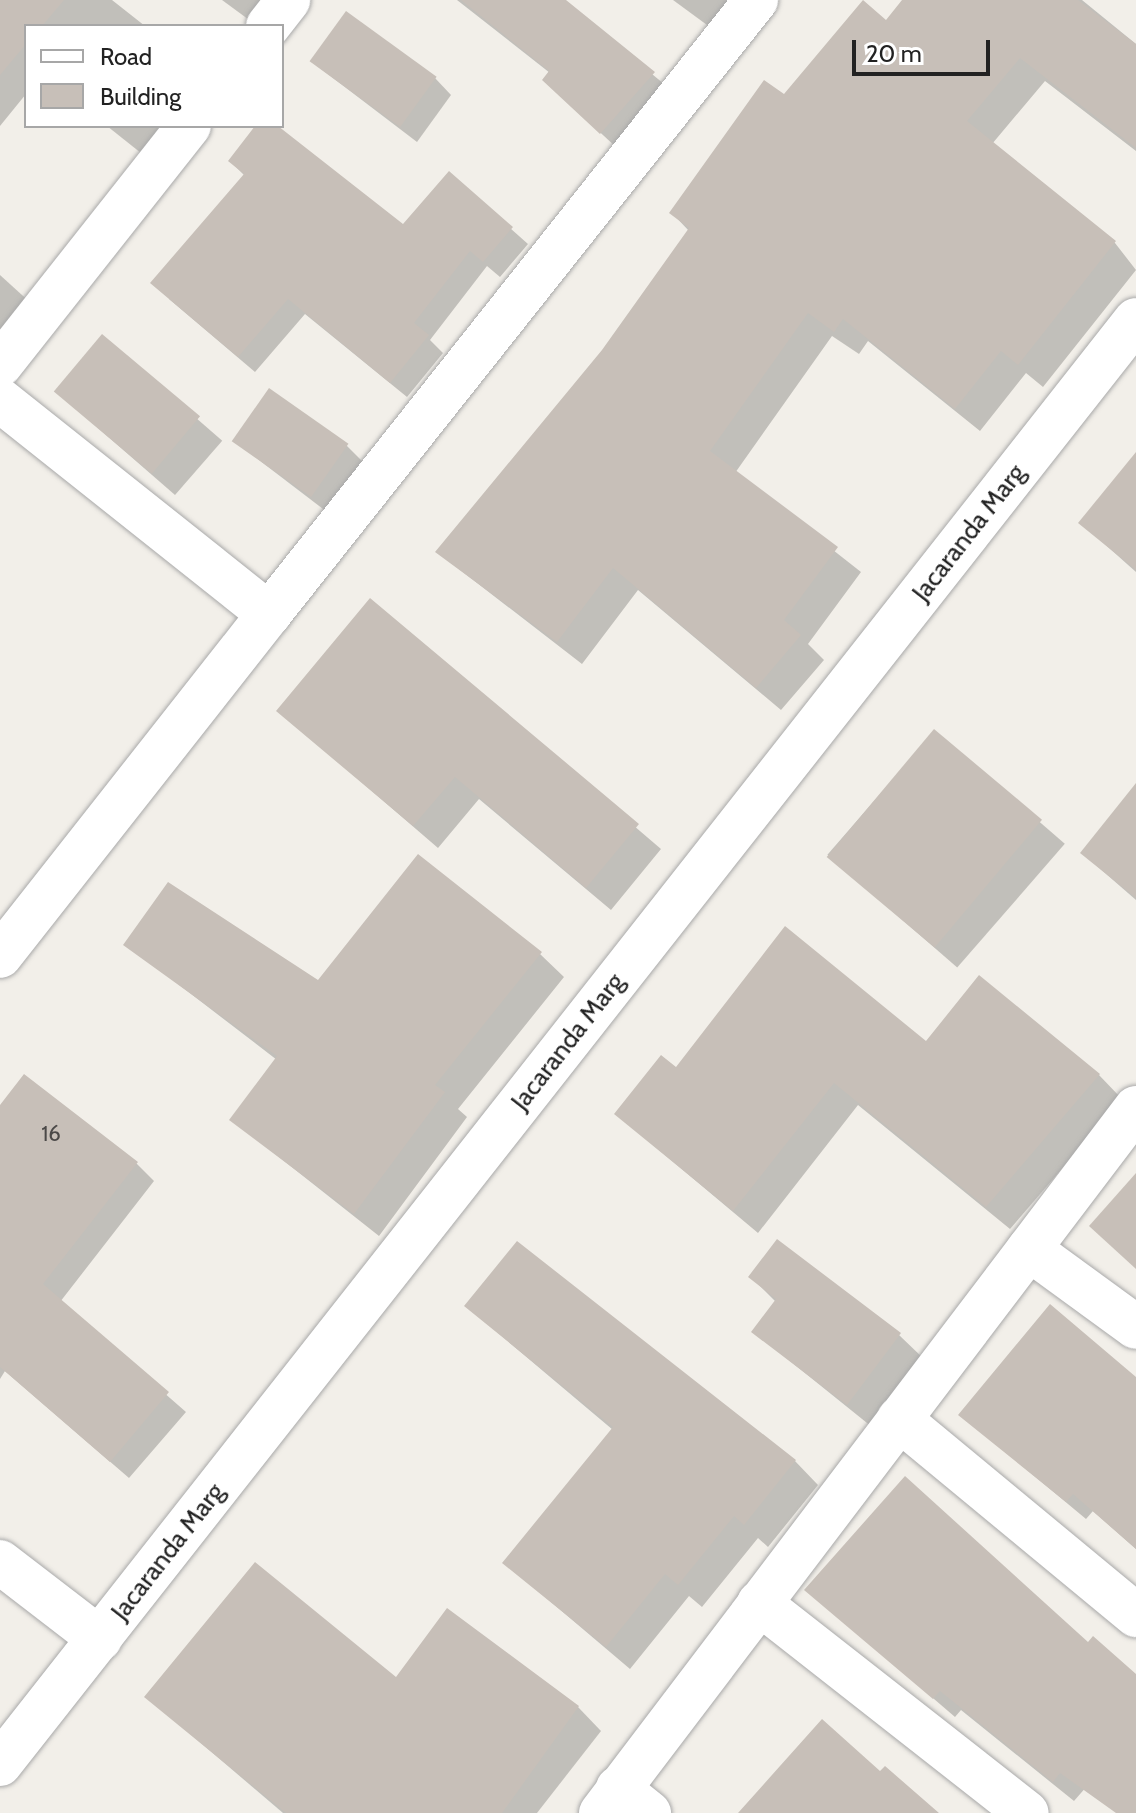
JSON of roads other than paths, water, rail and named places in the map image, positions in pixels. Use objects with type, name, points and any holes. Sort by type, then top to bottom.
[{"type":"street","points":[[270,24],[288,0]]},
{"type":"street","points":[[0,956],[756,0]]},
{"type":"street","points":[[0,365],[187,128]]},
{"type":"street","name":"Jacaranda Marg","points":[[0,1764],[1136,320]]},
{"type":"street","points":[[0,400],[269,614]]},
{"type":"street","points":[[623,1805],[759,1603],[1136,1108]]},
{"type":"street","points":[[1029,1249],[1136,1327]]},
{"type":"street","points":[[899,1419],[1136,1615]]},
{"type":"street","points":[[0,1562],[100,1639]]},
{"type":"street","points":[[759,1603],[1027,1813]]}]
